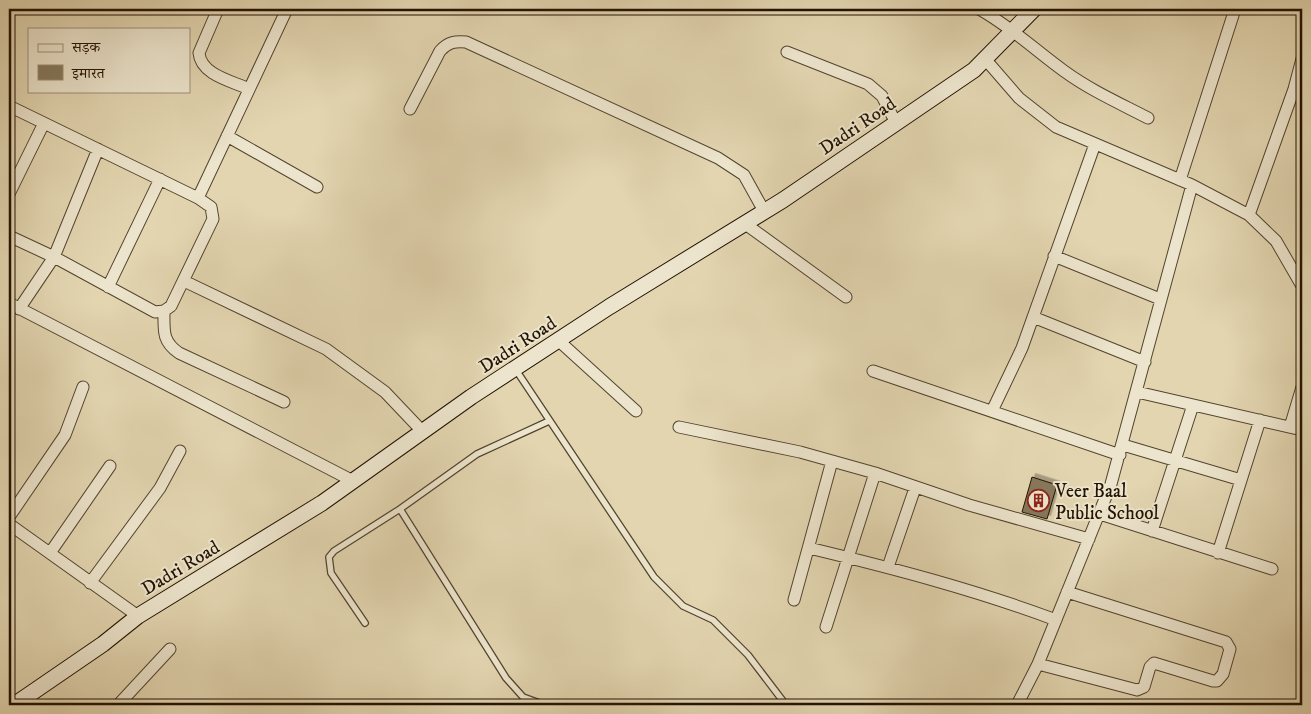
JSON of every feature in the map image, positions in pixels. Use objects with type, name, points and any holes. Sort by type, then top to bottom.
[{"type":"main road","name":"Dadri Road","points":[[14,705],[104,644],[138,616],[288,524],[353,481],[471,397],[764,211],[896,123],[986,60],[1034,9]]},
{"type":"street","points":[[218,9],[199,53],[200,58],[209,71],[249,89]]},
{"type":"street","points":[[198,198],[286,9]]},
{"type":"street","points":[[980,9],[1014,31],[1037,51],[1089,88],[1148,118]]},
{"type":"street","points":[[1180,180],[1235,9]]},
{"type":"street","points":[[410,109],[440,51],[446,45],[457,41],[466,42],[718,158],[744,175],[764,211]]},
{"type":"street","points":[[787,52],[868,84],[882,96],[896,123]]},
{"type":"street","points":[[1248,215],[1294,89],[1302,59]]},
{"type":"street","points":[[986,60],[1001,80],[1038,115],[1056,127],[1192,185],[1248,215],[1276,241],[1302,286]]},
{"type":"street","points":[[9,106],[198,198],[211,207],[213,219],[171,306],[164,311],[155,312],[54,257],[9,236]]},
{"type":"street","points":[[9,194],[44,124]]},
{"type":"street","points":[[227,136],[318,188]]},
{"type":"street","points":[[992,411],[1011,373],[1033,317],[1095,144]]},
{"type":"street","points":[[98,149],[54,257],[14,306],[353,481]]},
{"type":"street","points":[[108,287],[160,179]]},
{"type":"street","points":[[1016,705],[1038,664],[1100,514],[1121,450],[1192,185]]},
{"type":"street","points":[[744,223],[846,297]]},
{"type":"street","points":[[1054,256],[1160,299]]},
{"type":"street","points":[[184,281],[326,348],[385,392],[423,432]]},
{"type":"street","points":[[164,311],[164,330],[168,345],[179,353],[284,402]]},
{"type":"street","points":[[1033,317],[1145,362]]},
{"type":"street","points":[[559,341],[636,411]]},
{"type":"street","points":[[873,371],[992,411],[1121,450],[1175,460],[1241,480]]},
{"type":"street","points":[[9,517],[65,435],[83,387]]},
{"type":"street","points":[[1290,427],[1302,387]]},
{"type":"street","points":[[1137,392],[1302,430]]},
{"type":"street","points":[[1152,531],[1193,404]]},
{"type":"street","points":[[1218,553],[1260,420]]},
{"type":"street","points":[[679,427],[800,452],[875,473],[916,488],[1090,540]]},
{"type":"street","points":[[90,583],[160,488],[180,451]]},
{"type":"street","points":[[794,600],[832,461]]},
{"type":"street","points":[[50,553],[110,466]]},
{"type":"street","points":[[826,627],[875,473]]},
{"type":"street","points":[[888,568],[916,488]]},
{"type":"street","points":[[1100,514],[1272,569]]},
{"type":"street","points":[[9,524],[138,616]]},
{"type":"street","points":[[808,548],[888,568],[1020,606],[1056,620]]},
{"type":"street","points":[[1038,664],[1137,690],[1144,687],[1150,667],[1154,663],[1217,681],[1223,674],[1230,650],[1229,645],[1222,640],[1153,621],[1067,592]]},
{"type":"street","points":[[118,705],[170,649]]},
{"type":"lane","points":[[515,370],[654,577],[683,606],[712,620],[748,655],[786,705]]},
{"type":"lane","points":[[365,623],[331,573],[329,557],[334,551],[400,509],[477,454],[549,421]]},
{"type":"lane","points":[[400,509],[506,678],[523,697],[545,705]]},
{"type":"building","name":"Veer Baal Public School","points":[[1032,477],[1057,485],[1047,519],[1022,512]]},
{"type":"place","name":"Veer Baal Public School","points":[[1039,501]]}]
